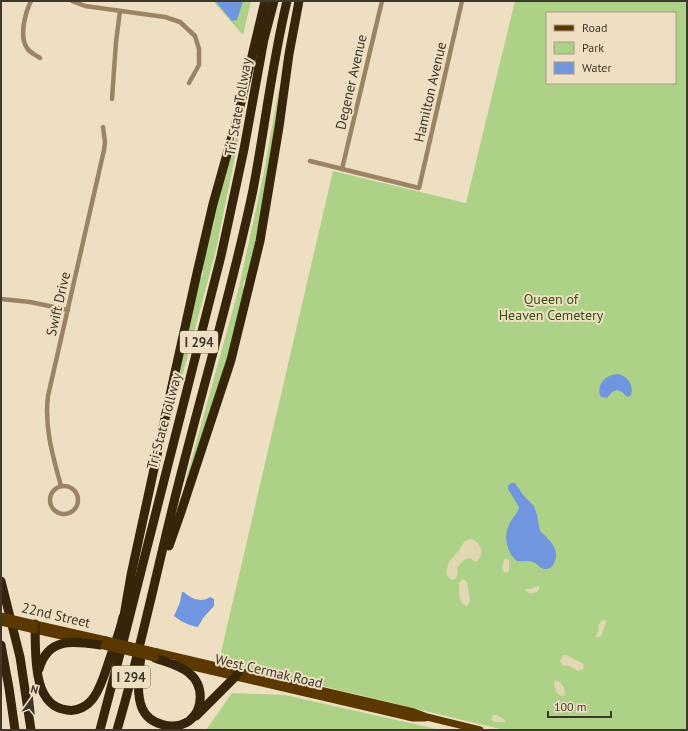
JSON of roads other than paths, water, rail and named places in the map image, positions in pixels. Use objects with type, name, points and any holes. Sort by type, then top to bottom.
[{"type":"highway","name":"Tri-State Tollway","points":[[100,730],[210,302],[234,198],[264,39],[267,1]]},
{"type":"highway","points":[[113,680],[148,495],[199,265],[213,204],[238,115],[267,1]]},
{"type":"highway","name":"Tri-State Tollway","points":[[117,730],[145,624],[176,492],[243,235],[260,152],[287,1]]},
{"type":"highway","points":[[153,590],[181,512],[231,360],[260,241],[279,127],[289,54],[299,1]]},
{"type":"highway","points":[[148,495],[167,443],[181,411]]},
{"type":"highway","points":[[1,581],[20,657],[31,730]]},
{"type":"highway","points":[[35,627],[38,674],[43,694],[52,705],[60,709],[68,711],[75,710],[87,704],[94,697],[100,685],[125,612]]},
{"type":"highway","points":[[145,624],[139,681],[140,701],[142,709],[152,721],[162,726],[171,727],[180,726],[188,722],[211,702],[237,673]]},
{"type":"highway","points":[[38,674],[45,654],[54,646],[71,642],[103,644]]},
{"type":"highway","points":[[1,645],[15,730]]},
{"type":"highway","points":[[156,655],[188,672],[194,678],[199,687],[200,701],[197,713],[188,722]]},
{"type":"main road","name":"22nd Street","points":[[1,616],[35,627],[103,644]]},
{"type":"main road","name":"22nd Street","points":[[1,622],[35,627]]},
{"type":"main road","name":"West Cermak Road","points":[[103,644],[237,673],[413,718],[427,718],[480,730]]},
{"type":"street","points":[[31,1],[23,34],[24,44],[28,50],[40,58]]},
{"type":"street","points":[[72,1],[85,6],[169,17],[180,22],[195,36],[199,50],[199,65],[189,83]]},
{"type":"street","name":"Degener Avenue","points":[[342,169],[382,1]]},
{"type":"street","name":"Hamilton Avenue","points":[[342,169],[419,188],[462,1]]},
{"type":"street","points":[[112,99],[120,11]]},
{"type":"street","name":"Swift Drive","points":[[61,486],[49,438],[47,410],[48,396],[104,150],[105,142],[103,127]]},
{"type":"street","points":[[310,161],[342,169]]},
{"type":"street","points":[[1,299],[30,302],[68,310]]},
{"type":"street","points":[[61,486],[69,487],[77,496],[77,504],[75,508],[67,514],[58,513],[50,505],[53,490],[61,486]]},
{"type":"water","points":[[215,1],[243,1],[237,20],[232,21]]},
{"type":"water","points":[[618,374],[625,377],[631,384],[631,395],[628,397],[617,390],[612,392],[607,398],[601,397],[599,388],[603,381],[609,376]]},
{"type":"water","points":[[511,483],[515,483],[523,495],[534,506],[540,531],[550,541],[555,549],[556,558],[552,567],[550,568],[543,569],[531,561],[517,561],[510,552],[506,542],[508,526],[517,513],[519,507],[508,489],[508,486]]},
{"type":"water","points":[[182,592],[190,597],[200,600],[210,597],[214,599],[214,606],[203,618],[198,627],[185,623],[174,616],[180,602]]},
{"type":"park label","name":"Queen of Heaven Cemetery","points":[[551,308]]}]
